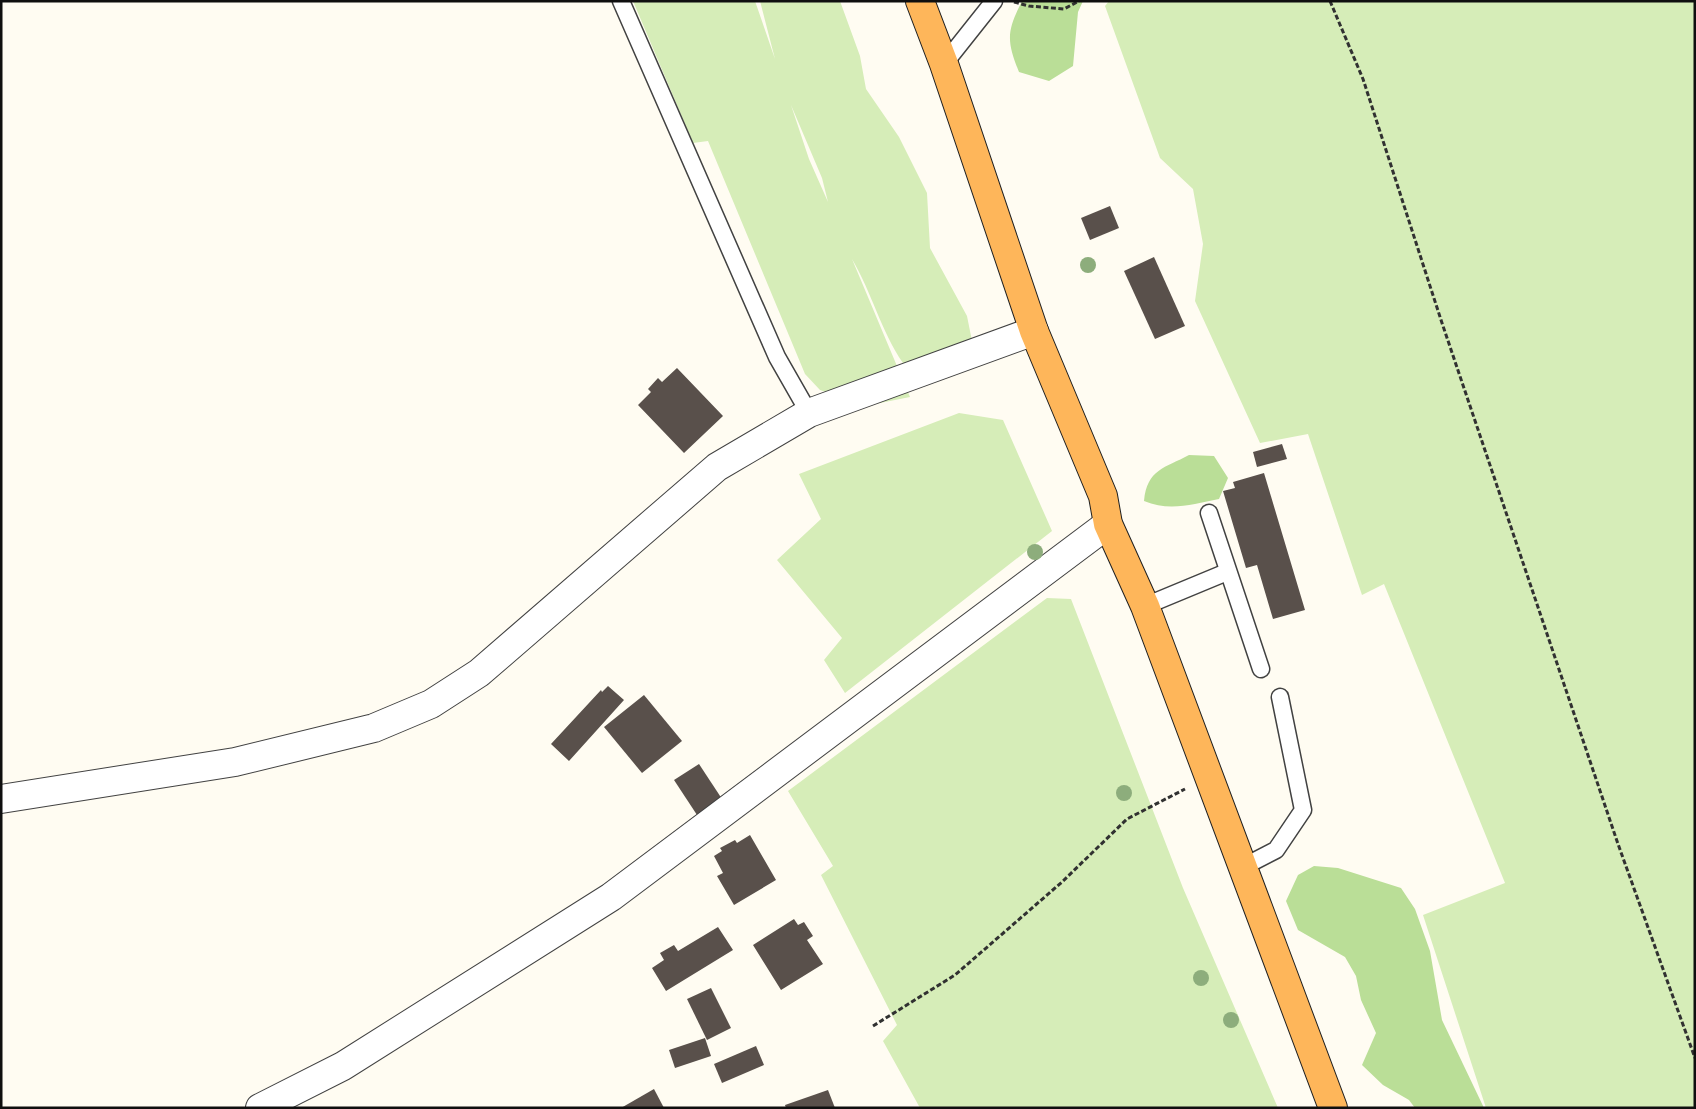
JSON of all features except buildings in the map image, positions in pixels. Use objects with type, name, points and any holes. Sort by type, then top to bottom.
[{"type":"highway","points":[[920,1],[944,64],[1034,331],[1104,496],[1108,524],[1145,606],[1333,1108]]},
{"type":"street","points":[[1,799],[234,762],[374,728],[431,704],[479,673],[716,467],[809,413],[1034,331]]},
{"type":"street","points":[[260,1108],[343,1066],[611,897],[1108,524]]},
{"type":"lane","points":[[621,1],[777,358],[809,413]]},
{"type":"lane","points":[[944,64],[994,1]]},
{"type":"lane","points":[[1209,513],[1260,669]]},
{"type":"lane","points":[[1145,606],[1227,572]]},
{"type":"lane","points":[[1243,867],[1276,850],[1303,810],[1280,697]]},
{"type":"path","points":[[1013,1],[1029,6],[1064,9],[1079,1]]},
{"type":"path","points":[[1330,1],[1363,79],[1442,323],[1602,796],[1695,1058]]},
{"type":"path","points":[[873,1026],[956,975],[1062,882],[1127,819],[1209,776]]},
{"type":"green space","points":[[633,1],[755,1],[775,59],[760,1],[840,1],[860,56],[866,89],[899,137],[927,193],[930,248],[967,316],[973,346],[943,373],[903,363],[895,351],[852,259],[910,397],[865,406],[820,390],[805,374],[708,141],[693,143]],"holes":[[[791,105],[822,178],[828,202],[809,159]]]},
{"type":"green space","points":[[1022,1],[1083,1],[1078,12],[1073,66],[1049,81],[1019,72],[1015,61],[1010,36],[1013,20]]},
{"type":"green space","points":[[1109,1],[1695,1],[1695,1108],[1486,1108],[1423,915],[1505,883],[1384,584],[1362,595],[1308,434],[1260,443],[1195,301],[1203,244],[1193,189],[1160,158],[1105,6]]},
{"type":"green space","points":[[959,413],[1003,420],[1052,531],[845,693],[824,660],[842,638],[777,560],[821,519],[799,474]]},
{"type":"green space","points":[[1189,455],[1214,456],[1228,478],[1219,499],[1172,507],[1144,501],[1146,490],[1153,476],[1165,467]]},
{"type":"green space","points":[[1047,598],[1071,599],[1183,888],[1278,1108],[920,1108],[883,1041],[897,1025],[821,875],[833,866],[788,791]]},
{"type":"green space","points":[[1314,866],[1338,868],[1401,888],[1415,909],[1430,951],[1442,1020],[1484,1108],[1415,1108],[1409,1100],[1383,1085],[1362,1065],[1376,1033],[1361,1000],[1356,976],[1345,957],[1298,930],[1286,901],[1298,875]]}]
